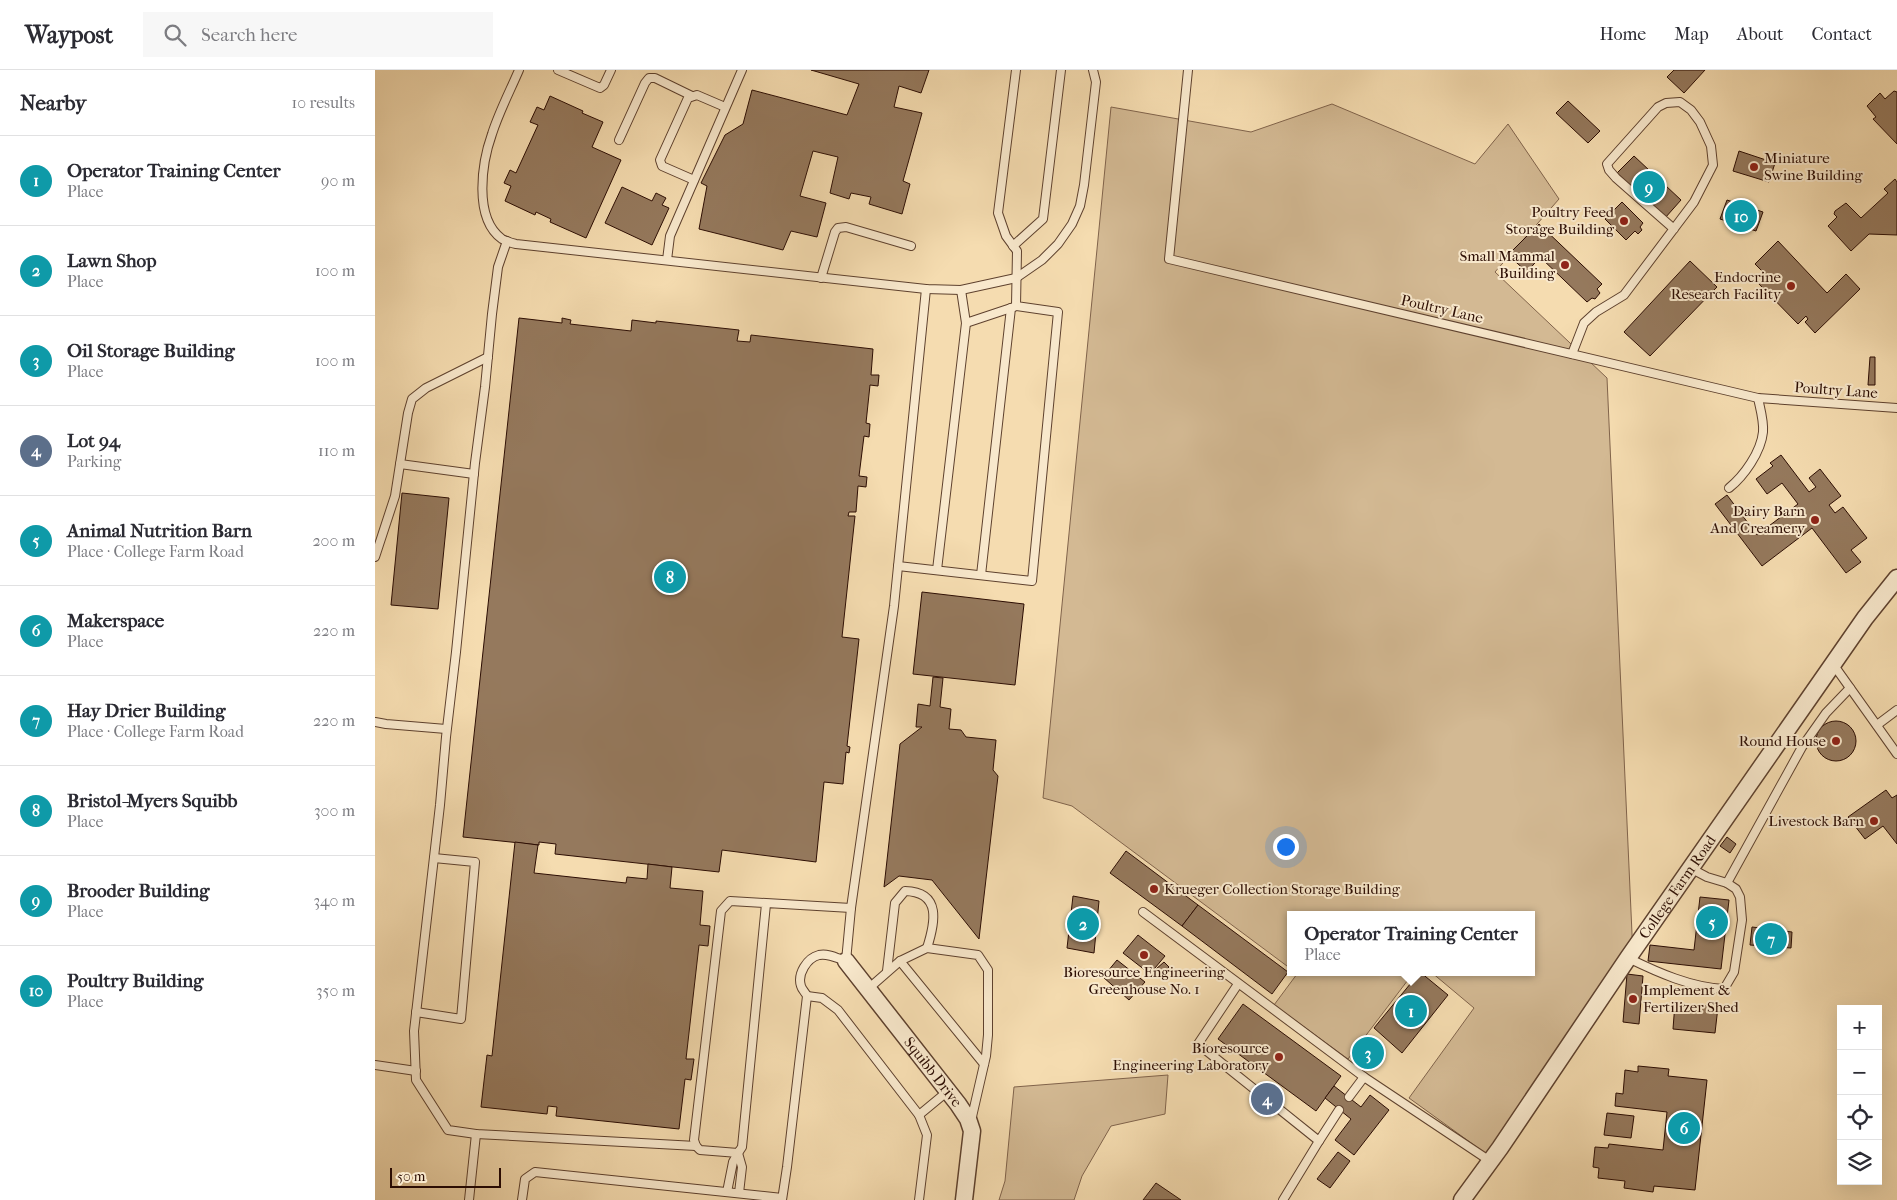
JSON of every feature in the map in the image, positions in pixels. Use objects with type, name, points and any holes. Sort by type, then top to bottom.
[{"type":"street","name":"College Farm Road","points":[[1462,1200],[1690,868],[1865,618],[1897,578]]},
{"type":"street","name":"Squibb Drive","points":[[845,961],[948,1091],[971,1125]]},
{"type":"street","points":[[964,1200],[972,1137],[971,1125]]},
{"type":"lane","points":[[519,70],[491,134],[484,162],[482,187],[483,203],[488,220],[494,231],[507,241],[516,244],[821,278],[926,289],[961,290],[1016,278],[1042,260],[1058,244],[1072,224],[1084,185],[1096,82],[1093,70]]},
{"type":"lane","points":[[558,70],[600,88],[604,85],[611,70]]},
{"type":"lane","points":[[650,70],[653,78]]},
{"type":"lane","points":[[981,575],[1016,278],[1017,251],[1006,236],[998,213],[1016,70]]},
{"type":"lane","points":[[1013,246],[1043,220],[1061,70]]},
{"type":"lane","name":"Poultry Lane","points":[[1189,70],[1169,259],[1758,398],[1897,408]]},
{"type":"lane","points":[[667,260],[670,236],[725,107],[738,71]]},
{"type":"lane","points":[[619,140],[645,82],[649,78],[653,78],[692,96]]},
{"type":"lane","points":[[694,180],[662,166],[660,160],[688,98],[697,95],[725,107]]},
{"type":"lane","points":[[1572,354],[1584,323],[1596,312],[1624,294],[1674,229],[1694,202],[1713,165],[1711,146],[1700,122],[1691,110],[1680,102],[1666,103],[1658,107],[1607,164],[1609,170],[1616,178],[1674,229]]},
{"type":"lane","points":[[821,278],[835,232],[838,228],[846,227],[911,246]]},
{"type":"lane","points":[[507,241],[498,266],[474,474],[435,858],[414,1030],[416,1080],[448,1130],[476,1134],[696,1146]]},
{"type":"lane","points":[[522,1200],[525,1179],[535,1172],[782,1199],[807,996],[801,985],[802,974],[807,962],[819,955],[830,955],[845,961],[892,616],[926,289]]},
{"type":"lane","points":[[937,570],[966,323],[961,290]]},
{"type":"lane","points":[[898,566],[1032,581],[1058,312],[1013,307],[966,323]]},
{"type":"lane","points":[[375,557],[395,496],[407,413],[412,399],[426,388],[487,357]]},
{"type":"lane","points":[[1729,488],[1745,473],[1761,443],[1763,432],[1758,398]]},
{"type":"lane","points":[[400,464],[474,474]]},
{"type":"lane","points":[[1833,664],[1897,754]]},
{"type":"lane","points":[[1727,882],[1802,747],[1826,712],[1850,688]]},
{"type":"lane","points":[[1877,725],[1897,710]]},
{"type":"lane","points":[[375,722],[447,729]]},
{"type":"lane","points":[[417,1012],[461,1019],[475,862],[435,858]]},
{"type":"lane","points":[[1628,958],[1659,973],[1687,982],[1709,988],[1725,989],[1734,972],[1742,920],[1741,897],[1736,889],[1727,882],[1707,877],[1690,868]]},
{"type":"lane","points":[[887,971],[895,902],[905,891],[915,892],[926,898],[933,909],[934,926],[927,948]]},
{"type":"lane","points":[[739,1153],[700,1150],[693,1140],[721,911],[730,902],[851,908]]},
{"type":"lane","points":[[727,1192],[733,1162],[742,1147],[766,904]]},
{"type":"lane","points":[[1143,912],[1364,1078],[1490,1161]]},
{"type":"lane","points":[[868,989],[900,961],[927,948],[978,954],[988,970],[988,1035],[971,1125]]},
{"type":"lane","points":[[900,961],[984,1064]]},
{"type":"lane","points":[[1238,984],[1198,1044],[1319,1141]]},
{"type":"lane","points":[[807,996],[822,998],[838,1010],[919,1115],[927,1135],[919,1200]]},
{"type":"lane","points":[[375,1066],[415,1071]]},
{"type":"lane","points":[[1349,1097],[1364,1078]]},
{"type":"lane","points":[[919,1115],[948,1091]]},
{"type":"lane","points":[[1283,1200],[1339,1110]]},
{"type":"lane","points":[[469,1200],[476,1134]]},
{"type":"lane","points":[[739,1153],[742,1167],[739,1193]]},
{"type":"shaded area","points":[[1332,104],[1475,164],[1508,124],[1559,199],[1495,272],[1607,378],[1633,956],[1496,1161],[1409,1098],[1474,1008],[1436,976],[1535,976],[1535,911],[1287,911],[1287,966],[1072,806],[1043,798],[1111,107],[1251,132]]},
{"type":"shaded area","points":[[1296,976],[1411,976],[1348,1059],[1274,1005]]},
{"type":"shaded area","points":[[1168,1075],[1165,1114],[1111,1126],[1082,1176],[1074,1200],[999,1200],[1005,1181],[1014,1087]]},
{"type":"building","points":[[811,70],[929,70],[921,93],[899,86],[894,107],[922,113],[903,181],[910,184],[902,214],[869,204],[871,197],[851,193],[849,199],[830,193],[838,157],[813,151],[800,196],[826,203],[817,237],[791,231],[783,250],[699,229],[707,186],[701,183],[725,135],[743,124],[752,90],[847,115],[859,84]]},
{"type":"building","points":[[1674,70],[1705,70],[1684,93],[1667,77]]},
{"type":"building","points":[[1894,91],[1897,92],[1897,144],[1873,119],[1876,117],[1867,106],[1880,93],[1885,99]]},
{"type":"building","points":[[550,96],[603,122],[592,147],[621,160],[586,238],[550,222],[551,219],[536,212],[535,215],[505,201],[511,186],[504,183],[510,170],[516,173],[538,125],[530,122],[537,107],[544,110]]},
{"type":"building","points":[[1568,101],[1600,131],[1588,143],[1556,113]]},
{"type":"building","name":"Miniature Swine Building","points":[[1739,151],[1775,163],[1769,182],[1733,171]]},
{"type":"building","points":[[1634,156],[1681,200],[1665,218],[1617,173]]},
{"type":"building","points":[[1895,179],[1897,182],[1897,235],[1869,234],[1851,251],[1828,226],[1837,217],[1834,214],[1835,211],[1846,203],[1861,218],[1888,193],[1884,189]]},
{"type":"building","points":[[622,187],[652,201],[656,193],[666,198],[662,205],[669,208],[652,245],[605,223]]},
{"type":"building","points":[[1727,200],[1763,212],[1756,231],[1720,219]]},
{"type":"building","name":"Poultry Feed Storage Building","points":[[1622,202],[1643,223],[1640,227],[1642,230],[1638,234],[1635,231],[1626,240],[1605,219]]},
{"type":"building","name":"Small Mammal Building","points":[[1539,224],[1602,284],[1597,289],[1600,293],[1595,299],[1592,298],[1587,302],[1540,257],[1527,272],[1508,255]]},
{"type":"building","name":"Endocrine Research Facility","points":[[1778,241],[1827,293],[1846,274],[1860,289],[1815,333],[1805,322],[1808,319],[1806,316],[1798,324],[1758,283],[1766,275],[1755,264]]},
{"type":"building","points":[[1690,261],[1717,287],[1650,356],[1624,332]]},
{"type":"building","points":[[519,318],[562,323],[562,318],[571,320],[570,324],[631,331],[632,320],[656,323],[656,321],[739,330],[737,341],[750,342],[751,335],[873,349],[871,375],[879,375],[878,386],[870,385],[866,423],[870,424],[869,437],[864,436],[859,476],[867,477],[866,487],[858,486],[856,512],[849,512],[848,516],[855,516],[842,637],[859,639],[847,746],[850,747],[849,753],[846,752],[843,784],[824,782],[816,862],[722,850],[719,872],[555,854],[556,844],[539,842],[539,845],[463,837]]},
{"type":"building","points":[[1870,357],[1875,357],[1875,385],[1868,385]]},
{"type":"building","name":"Dairy Barn And Creamery","points":[[1781,455],[1809,492],[1816,487],[1809,478],[1820,469],[1841,496],[1829,505],[1835,513],[1843,507],[1867,538],[1851,550],[1861,562],[1846,573],[1812,528],[1762,566],[1715,504],[1727,495],[1757,535],[1798,504],[1782,483],[1767,494],[1756,479],[1773,466],[1770,463]]},
{"type":"building","points":[[402,493],[449,498],[438,609],[391,605]]},
{"type":"building","points":[[922,592],[1024,604],[1015,685],[913,674]]},
{"type":"building","points":[[933,677],[943,678],[940,707],[951,709],[949,729],[961,730],[966,737],[996,740],[993,770],[998,776],[979,939],[932,880],[899,876],[884,887],[900,744],[922,727],[916,727],[918,704],[930,706]]},
{"type":"building","name":"Round House","points":[[1840,721],[1847,724],[1853,730],[1856,741],[1855,749],[1847,758],[1840,761],[1832,761],[1825,758],[1817,749],[1816,737],[1819,730],[1828,722]]},
{"type":"building","name":"Livestock Barn","points":[[1886,790],[1892,798],[1897,795],[1897,844],[1883,826],[1865,839],[1848,817]]},
{"type":"building","points":[[1727,837],[1736,844],[1730,853],[1720,846]]},
{"type":"building","points":[[515,842],[538,845],[534,873],[626,883],[627,877],[647,879],[648,864],[672,867],[670,888],[703,891],[700,925],[710,926],[708,946],[699,945],[686,1059],[694,1059],[691,1080],[685,1079],[679,1129],[556,1116],[557,1107],[548,1106],[547,1114],[481,1107],[487,1055],[492,1056]]},
{"type":"building","name":"Krueger Collection Storage Building","points":[[1126,851],[1198,905],[1182,926],[1110,873]]},
{"type":"building","points":[[1073,896],[1099,901],[1094,953],[1067,948]]},
{"type":"building","points":[[1700,897],[1729,900],[1721,969],[1648,961],[1650,945],[1694,950]]},
{"type":"building","points":[[1198,905],[1287,971],[1287,973],[1272,994],[1182,926]]},
{"type":"building","points":[[1752,927],[1792,932],[1791,948],[1750,945]]},
{"type":"building","name":"Bioresource Engineering Greenhouse No. 1","points":[[1138,935],[1165,956],[1150,974],[1123,953]]},
{"type":"building","points":[[1117,960],[1145,982],[1129,1000],[1103,977]]},
{"type":"building","points":[[1164,962],[1169,967],[1162,974],[1156,969]]},
{"type":"building","name":"Implement & Fertilizer Shed","points":[[1627,974],[1643,976],[1639,1024],[1623,1022]]},
{"type":"building","points":[[1417,976],[1425,976],[1448,995],[1402,1053],[1374,1028]]},
{"type":"building","points":[[1675,1003],[1718,1007],[1715,1033],[1673,1029]]},
{"type":"building","name":"Bioresource Engineering Laboratory","points":[[1243,1004],[1341,1076],[1316,1111],[1218,1039]]},
{"type":"building","points":[[1365,1043],[1378,1053],[1370,1062],[1358,1053]]},
{"type":"building","points":[[1638,1066],[1669,1069],[1668,1076],[1707,1080],[1695,1190],[1654,1186],[1653,1192],[1624,1188],[1625,1181],[1598,1178],[1599,1168],[1593,1167],[1595,1147],[1608,1148],[1609,1144],[1663,1150],[1667,1112],[1615,1106],[1616,1093],[1623,1094],[1625,1070],[1638,1072]]},
{"type":"building","points":[[1334,1086],[1361,1107],[1370,1095],[1389,1110],[1354,1155],[1335,1140],[1351,1119],[1325,1098]]},
{"type":"building","points":[[1607,1113],[1634,1116],[1631,1138],[1604,1135]]},
{"type":"building","points":[[1338,1152],[1350,1161],[1330,1188],[1317,1179]]},
{"type":"building","points":[[1156,1183],[1181,1200],[1143,1200]]},
{"type":"place","name":"Miniature Swine Building","points":[[1754,167]]},
{"type":"place","name":"Brooder Building","points":[[1649,187]]},
{"type":"place","name":"Poultry Building","points":[[1741,216]]},
{"type":"place","name":"Poultry Feed Storage Building","points":[[1624,221]]},
{"type":"place","name":"Small Mammal Building","points":[[1565,265]]},
{"type":"place","name":"Endocrine Research Facility","points":[[1791,286]]},
{"type":"place","name":"Dairy Barn And Creamery","points":[[1815,520]]},
{"type":"place","name":"Bristol-Myers Squibb","points":[[670,577]]},
{"type":"place","name":"Round House","points":[[1836,741]]},
{"type":"place","name":"Livestock Barn","points":[[1874,821]]},
{"type":"place","name":"Krueger Collection Storage Building","points":[[1154,889]]},
{"type":"place","name":"Animal Nutrition Barn","points":[[1712,922]]},
{"type":"place","name":"Lawn Shop","points":[[1083,924]]},
{"type":"place","name":"Hay Drier Building","points":[[1771,939]]},
{"type":"place","name":"Bioresource Engineering Greenhouse No. 1","points":[[1144,955]]},
{"type":"place","name":"Implement & Fertilizer Shed","points":[[1633,999]]},
{"type":"place","name":"Operator Training Center","points":[[1411,1011]]},
{"type":"place","name":"Oil Storage Building","points":[[1368,1053]]},
{"type":"place","name":"Bioresource Engineering Laboratory","points":[[1279,1057]]},
{"type":"place","name":"Lot 94","points":[[1267,1099]]},
{"type":"place","name":"Makerspace","points":[[1684,1128]]}]
